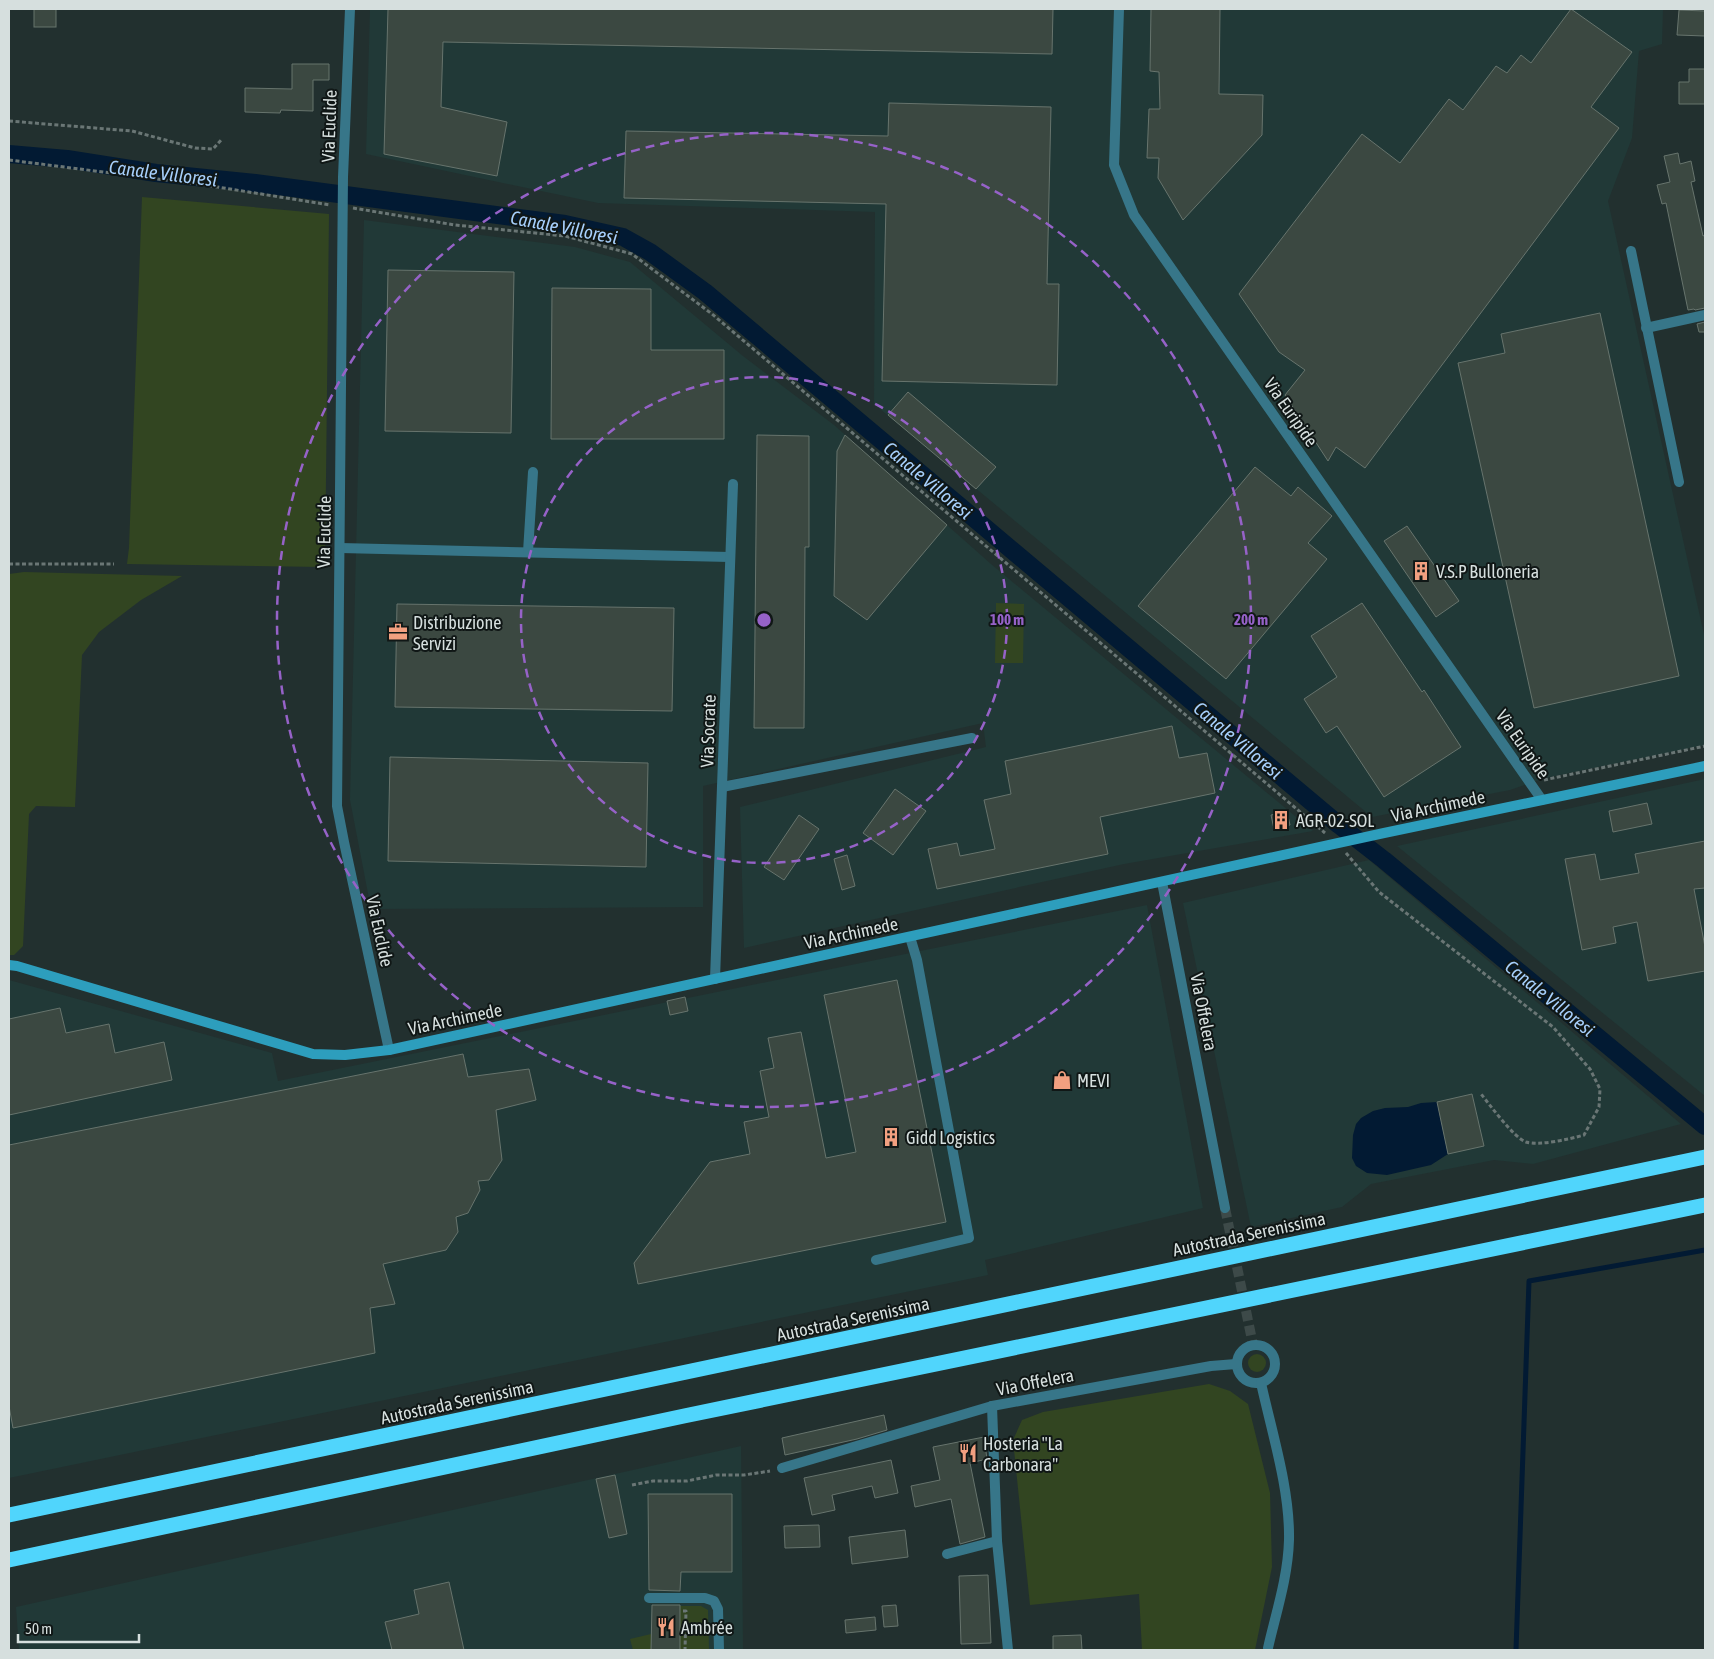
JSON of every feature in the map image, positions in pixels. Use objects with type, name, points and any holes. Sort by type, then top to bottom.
[{"type":"highway","name":"Autostrada Serenissima","points":[[9,1515],[685,1374],[1705,1157]]},
{"type":"highway","points":[[9,1560],[684,1416],[1705,1205]]},
{"type":"street","name":"Via Euclide","points":[[350,9],[343,177],[338,806],[389,1050]]},
{"type":"street","name":"Via Euripide","points":[[1119,9],[1114,166],[1134,215],[1542,800]]},
{"type":"street","points":[[1630,251],[1679,482]]},
{"type":"street","points":[[1646,328],[1705,315]]},
{"type":"street","points":[[528,552],[533,472]]},
{"type":"street","name":"Via Socrate","points":[[715,979],[733,484]]},
{"type":"street","points":[[340,548],[730,557]]},
{"type":"street","points":[[722,787],[972,738]]},
{"type":"street","name":"Via Archimede","points":[[9,965],[313,1054],[345,1055],[389,1050],[1384,833],[1705,766]]},
{"type":"street","name":"Via Offelera","points":[[1162,882],[1225,1208]]},
{"type":"street","points":[[876,1260],[969,1238],[917,960],[910,937]]},
{"type":"street","points":[[1260,1345],[1266,1347],[1274,1357],[1275,1363],[1271,1376],[1261,1383],[1255,1384],[1244,1379],[1240,1375],[1236,1364],[1240,1354],[1248,1347],[1260,1345]]},
{"type":"street","name":"Via Offelera","points":[[1008,1650],[997,1540],[992,1406],[1202,1368],[1236,1364]]},
{"type":"street","points":[[1261,1383],[1284,1488],[1289,1540],[1285,1577],[1267,1650]]},
{"type":"street","points":[[784,1468],[992,1406]]},
{"type":"street","points":[[947,1554],[997,1540]]},
{"type":"street","points":[[648,1598],[705,1598],[714,1601],[718,1609],[718,1650]]},
{"type":"path","points":[[9,121],[132,130],[195,148],[213,149],[222,139]]},
{"type":"path","points":[[9,160],[205,185],[455,225],[565,236],[632,254],[712,314],[1343,842],[1379,892],[1553,1027],[1590,1069],[1600,1089],[1599,1107],[1584,1135],[1563,1141],[1546,1142],[1526,1142],[1512,1131],[1481,1094]]},
{"type":"path","points":[[9,564],[114,564]]},
{"type":"path","points":[[1543,780],[1705,746]]},
{"type":"path","points":[[632,1484],[653,1481],[687,1481],[716,1475],[744,1475],[784,1468]]},
{"type":"path","points":[[680,1610],[686,1611],[685,1650]]},
{"type":"shaded area","points":[[370,9],[1663,9],[1662,44],[1639,51],[1632,138],[1608,201],[1705,639],[1705,745],[1545,778],[1510,790],[1372,817],[874,404],[875,212],[598,203],[366,154]]},
{"type":"shaded area","points":[[364,220],[575,247],[630,262],[743,356],[834,425],[991,564],[1313,831],[1124,864],[744,948],[740,807],[986,747],[983,723],[703,786],[703,907],[371,909],[350,800]]},
{"type":"shaded area","points":[[1705,779],[1705,1096],[1397,846]]},
{"type":"shaded area","points":[[1369,860],[1681,1124],[1533,1164],[1494,1160],[1371,1184],[1342,1207],[1251,1227],[1183,903]]},
{"type":"shaded area","points":[[1147,905],[1203,1208],[985,1260],[988,1275],[9,1478],[9,980],[272,1053],[278,1081]]},
{"type":"shaded area","points":[[741,1446],[743,1650],[19,1650],[16,1607]]},
{"type":"green space","points":[[142,197],[329,214],[325,567],[127,564]]},
{"type":"green space","points":[[24,572],[182,576],[141,600],[99,632],[82,655],[75,807],[36,806],[29,814],[23,946],[14,955],[9,955],[9,574]]},
{"type":"green space","points":[[996,603],[1024,604],[1023,663],[995,663]]},
{"type":"green space","points":[[1253,1354],[1261,1354],[1266,1359],[1264,1370],[1253,1372],[1248,1367],[1248,1359]]},
{"type":"green space","points":[[1209,1384],[1230,1391],[1248,1404],[1270,1493],[1272,1567],[1255,1650],[1142,1650],[1139,1594],[1030,1605],[1013,1440],[1022,1420],[1043,1412]]},
{"type":"green space","points":[[680,1606],[701,1606],[708,1610],[709,1650],[680,1650]]},
{"type":"green space","points":[[651,1634],[651,1650],[633,1650],[630,1639]]},
{"type":"water","points":[[1437,1102],[1448,1154],[1431,1165],[1387,1175],[1367,1173],[1356,1166],[1352,1158],[1353,1135],[1356,1124],[1361,1118],[1373,1111],[1385,1108],[1408,1107],[1421,1103]]},
{"type":"building","points":[[34,9],[56,9],[56,27],[34,27]]},
{"type":"building","points":[[388,9],[1053,9],[1052,54],[443,42],[441,107],[507,122],[497,176],[384,154]]},
{"type":"building","points":[[1151,9],[1220,9],[1219,94],[1263,95],[1262,135],[1183,220],[1158,178],[1159,158],[1147,158],[1149,109],[1160,109],[1159,72],[1150,71]]},
{"type":"building","points":[[1571,9],[1632,52],[1591,107],[1619,128],[1365,468],[1336,447],[1328,461],[1285,395],[1305,370],[1279,352],[1239,294],[1362,134],[1400,163],[1449,99],[1463,110],[1496,66],[1507,73],[1521,55],[1531,63]]},
{"type":"building","points":[[1679,10],[1705,11],[1705,36],[1677,35]]},
{"type":"building","points":[[292,64],[329,64],[329,80],[313,80],[313,111],[281,110],[280,113],[245,112],[245,88],[292,89]]},
{"type":"building","points":[[1689,69],[1705,69],[1705,104],[1679,104],[1679,82],[1689,82]]},
{"type":"building","points":[[889,103],[1051,107],[1047,284],[1059,284],[1057,385],[882,381],[886,204],[624,198],[626,131],[888,136]]},
{"type":"building","points":[[1678,153],[1680,164],[1691,161],[1695,181],[1691,182],[1703,236],[1705,235],[1705,308],[1695,310],[1688,310],[1666,203],[1662,204],[1657,185],[1670,182],[1664,156]]},
{"type":"building","points":[[388,270],[514,272],[511,433],[385,431]]},
{"type":"building","points":[[552,288],[651,289],[651,350],[724,350],[724,439],[551,439]]},
{"type":"building","points":[[1600,313],[1679,676],[1534,708],[1458,363],[1505,353],[1501,334]]},
{"type":"building","points":[[1705,322],[1705,332],[1699,332],[1697,324]]},
{"type":"building","points":[[908,392],[996,467],[976,489],[888,415]]},
{"type":"building","points":[[757,435],[809,436],[809,547],[805,547],[804,728],[754,728]]},
{"type":"building","points":[[845,435],[947,525],[867,620],[834,596],[837,451]]},
{"type":"building","points":[[1255,467],[1291,496],[1298,487],[1332,516],[1308,543],[1327,559],[1226,679],[1138,606]]},
{"type":"building","name":"V.S.P Bulloneria","points":[[1407,526],[1459,601],[1436,617],[1384,541]]},
{"type":"building","points":[[1362,603],[1422,692],[1424,690],[1461,747],[1384,797],[1337,726],[1326,733],[1304,699],[1337,677],[1311,636]]},
{"type":"building","points":[[397,604],[674,608],[672,711],[395,707]]},
{"type":"building","points":[[1172,726],[1179,758],[1207,753],[1215,793],[1100,817],[1108,854],[937,889],[928,849],[957,843],[960,856],[995,849],[984,800],[1011,794],[1005,761]]},
{"type":"building","points":[[390,757],[648,763],[646,867],[388,861]]},
{"type":"building","points":[[895,789],[926,811],[893,855],[863,833]]},
{"type":"building","points":[[1647,803],[1652,824],[1613,832],[1609,811]]},
{"type":"building","name":"AGR-02-SOL","points":[[1287,812],[1290,825],[1274,829],[1271,815]]},
{"type":"building","points":[[799,815],[819,829],[784,880],[764,867]]},
{"type":"building","points":[[1705,841],[1705,888],[1694,889],[1705,947],[1705,971],[1648,981],[1637,922],[1613,927],[1616,943],[1582,950],[1565,859],[1595,854],[1600,880],[1639,873],[1635,854]]},
{"type":"building","points":[[847,855],[855,886],[842,890],[834,859]]},
{"type":"building","name":"Gidd Logistics","points":[[897,980],[946,1222],[638,1284],[634,1263],[710,1162],[750,1154],[744,1122],[769,1117],[760,1071],[774,1068],[768,1038],[801,1032],[826,1158],[856,1152],[824,995]]},
{"type":"building","points":[[685,997],[688,1011],[670,1015],[667,1001]]},
{"type":"building","points":[[60,1008],[66,1033],[109,1024],[115,1053],[164,1042],[172,1080],[9,1115],[9,1019]]},
{"type":"building","points":[[463,1054],[468,1077],[529,1069],[536,1100],[496,1110],[502,1160],[489,1180],[478,1181],[480,1190],[468,1213],[456,1217],[458,1232],[446,1250],[383,1264],[395,1304],[370,1308],[375,1353],[13,1428],[9,1406],[9,1145]]},
{"type":"building","points":[[1472,1094],[1484,1146],[1448,1154],[1437,1102]]},
{"type":"building","points":[[884,1415],[887,1430],[857,1439],[785,1455],[782,1438]]},
{"type":"building","points":[[984,1437],[987,1459],[970,1463],[985,1537],[960,1544],[951,1499],[915,1507],[911,1486],[940,1480],[933,1447]]},
{"type":"building","points":[[891,1460],[898,1493],[875,1498],[872,1486],[832,1495],[835,1510],[812,1515],[804,1478]]},
{"type":"building","points":[[615,1475],[627,1534],[609,1538],[596,1479]]},
{"type":"building","points":[[648,1494],[732,1494],[732,1572],[681,1572],[680,1591],[649,1590]]},
{"type":"building","points":[[819,1525],[820,1547],[785,1548],[784,1526]]},
{"type":"building","points":[[905,1530],[908,1557],[852,1564],[849,1537]]},
{"type":"building","points":[[988,1575],[991,1643],[961,1644],[959,1576]]},
{"type":"building","points":[[449,1582],[464,1650],[392,1650],[385,1622],[419,1614],[414,1590]]},
{"type":"building","points":[[652,1605],[680,1605],[680,1650],[651,1650]]},
{"type":"building","points":[[896,1605],[898,1626],[884,1627],[882,1606]]},
{"type":"building","points":[[875,1617],[876,1630],[846,1633],[845,1620]]},
{"type":"building","points":[[1081,1635],[1082,1650],[1053,1650],[1053,1636]]},
{"type":"waterway","name":"Canale Villoresi","points":[[9,154],[67,159],[156,173],[255,183],[565,224],[623,237],[650,252],[705,292],[1339,825],[1384,860],[1705,1126]]},
{"type":"waterway","points":[[1516,1650],[1529,1281],[1705,1250]]},
{"type":"tunnel","points":[[1225,1208],[1253,1345]]},
{"type":"place","name":"V.S.P Bulloneria","points":[[1421,571]]},
{"type":"place","name":"Distribuzione Servizi","points":[[398,632]]},
{"type":"place","name":"AGR-02-SOL","points":[[1281,820]]},
{"type":"place","name":"MEVI","points":[[1062,1080]]},
{"type":"place","name":"Gidd Logistics","points":[[891,1137]]},
{"type":"place","name":"Hosteria \"La Carbonara\"","points":[[968,1453]]},
{"type":"place","name":"Ambrée","points":[[666,1627]]}]
